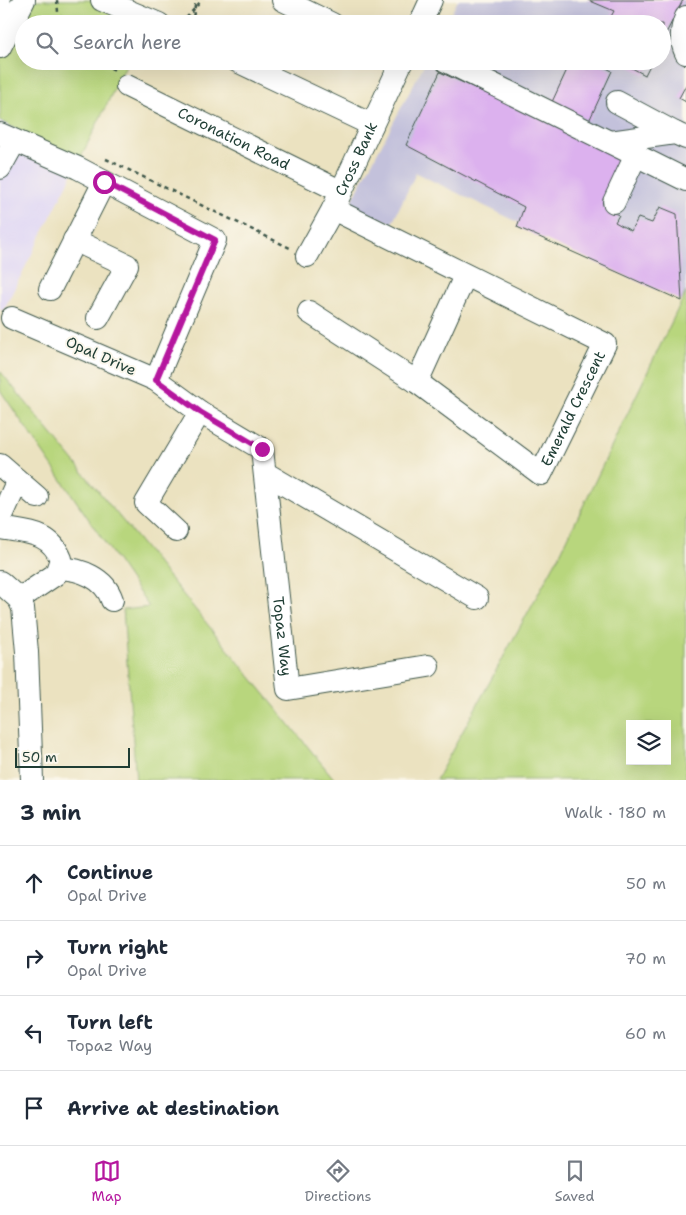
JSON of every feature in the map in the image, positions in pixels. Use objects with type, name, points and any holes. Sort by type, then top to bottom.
[{"type":"street","points":[[16,15],[24,0]]},
{"type":"street","points":[[102,0],[138,15]]},
{"type":"street","points":[[285,0],[314,15]]},
{"type":"street","points":[[424,15],[431,0]]},
{"type":"street","points":[[0,4],[0,12]]},
{"type":"street","points":[[686,17],[682,29],[682,40],[686,53]]},
{"type":"street","points":[[0,47],[15,18]]},
{"type":"street","points":[[256,70],[372,126]]},
{"type":"street","name":"Cross Bank","points":[[307,256],[398,70]]},
{"type":"street","points":[[464,70],[686,180]]},
{"type":"street","name":"Coronation Road","points":[[127,86],[336,200]]},
{"type":"street","points":[[617,102],[680,136]]},
{"type":"street","points":[[610,142],[680,136]]},
{"type":"street","points":[[0,168],[7,137]]},
{"type":"street","name":"Opal Drive","points":[[7,137],[78,168],[215,240],[156,380],[12,318]]},
{"type":"street","points":[[614,202],[636,155]]},
{"type":"street","points":[[50,289],[104,182]]},
{"type":"street","name":"Emerald Crescent","points":[[309,312],[417,382],[541,474],[605,344],[465,276],[336,200]]},
{"type":"street","points":[[74,240],[127,265],[98,318]]},
{"type":"street","points":[[417,382],[465,276]]},
{"type":"street","name":"Topaz Way","points":[[156,380],[200,412],[262,449],[288,689],[428,666]]},
{"type":"street","points":[[176,531],[146,503],[200,412]]},
{"type":"street","points":[[0,465],[17,482],[37,497]]},
{"type":"street","points":[[265,473],[477,598]]},
{"type":"street","points":[[0,520],[17,482]]},
{"type":"street","points":[[0,528],[49,540],[56,546],[61,559],[56,574],[18,599]]},
{"type":"street","points":[[59,568],[77,569],[88,574],[98,581],[112,600]]},
{"type":"street","points":[[0,582],[18,599],[23,608],[32,780]]},
{"type":"path","points":[[57,0],[60,15]]},
{"type":"path","points":[[193,15],[196,0]]},
{"type":"path","points":[[188,15],[202,0]]},
{"type":"path","points":[[106,159],[307,256]]},
{"type":"shaded area","points":[[458,0],[686,0],[686,292],[682,301],[416,173],[392,223],[349,206],[421,70],[671,70],[671,15],[450,15]]},
{"type":"shaded area","points":[[0,121],[79,161],[3,311],[0,309]]},
{"type":"green space","points":[[27,0],[90,0],[121,15],[18,15]]},
{"type":"green space","points":[[15,22],[15,70],[124,70],[79,161],[0,121],[0,60]]},
{"type":"green space","points":[[686,292],[686,780],[436,780],[561,552]]},
{"type":"green space","points":[[0,371],[335,780],[136,780],[123,610],[149,607],[0,390]]},
{"type":"building","points":[[588,0],[683,0],[671,23],[671,15],[612,15],[614,11]]},
{"type":"building","points":[[567,70],[612,71],[589,121],[552,102]]},
{"type":"building","points":[[636,70],[648,70],[645,75]]},
{"type":"building","points":[[440,72],[627,159],[606,210],[619,215],[615,222],[631,231],[638,218],[652,223],[660,207],[677,214],[682,301],[517,227],[524,207],[406,145]]},
{"type":"building","points":[[686,85],[686,102],[679,98]]},
{"type":"route","points":[[104,182],[215,240],[156,380],[200,412],[262,449]]}]
